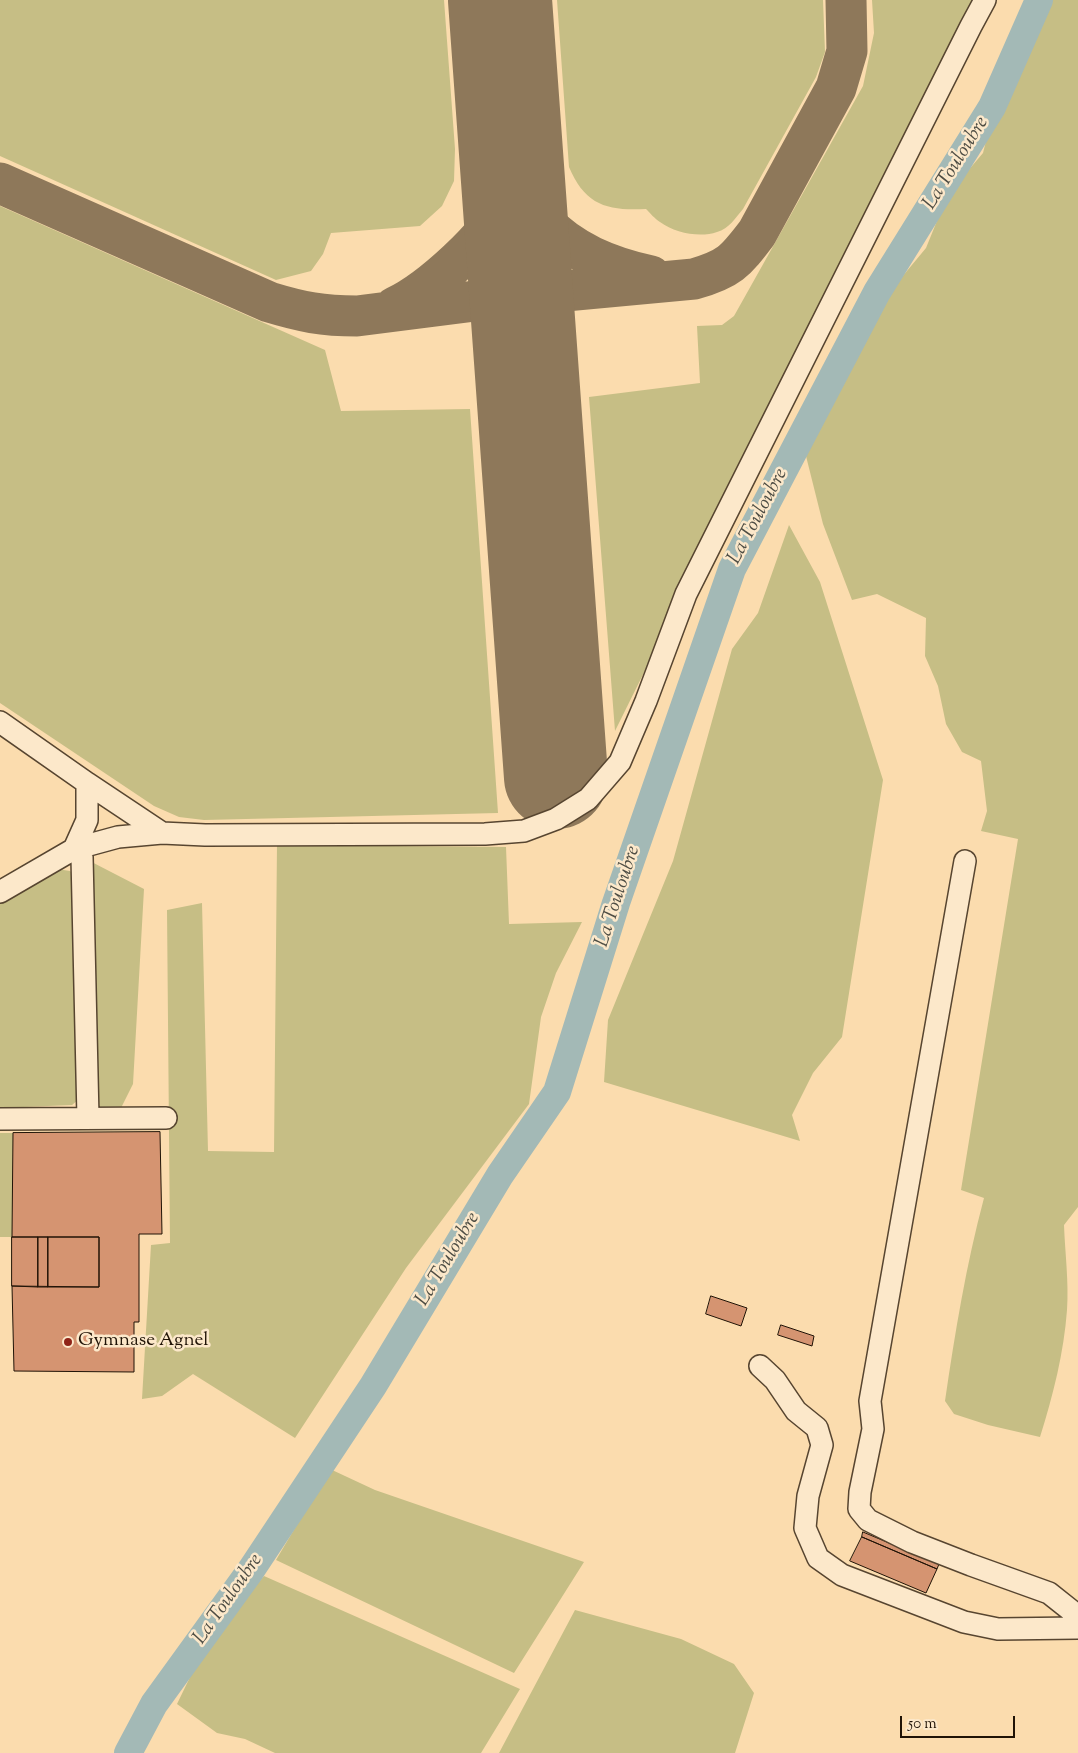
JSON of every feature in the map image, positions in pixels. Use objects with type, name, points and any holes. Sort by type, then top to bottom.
[{"type":"street","points":[[0,892],[74,849],[118,837],[162,833],[205,835],[495,834],[524,831],[556,819],[588,799],[620,762],[646,701],[686,594],[985,0]]},
{"type":"street","points":[[0,722],[162,833]]},
{"type":"street","points":[[74,849],[87,820],[87,782]]},
{"type":"street","points":[[74,849],[82,857],[88,1118]]},
{"type":"street","points":[[965,861],[870,1401],[873,1429],[860,1492],[859,1509],[868,1520],[912,1542],[971,1566],[1049,1593],[1078,1616]]},
{"type":"street","points":[[0,1118],[166,1118]]},
{"type":"street","points":[[760,1366],[775,1380],[796,1412],[817,1428],[822,1445],[808,1496],[804,1528],[818,1558],[842,1575],[964,1622],[998,1629],[1078,1628]]},
{"type":"shaded area","points":[[0,0],[444,0],[455,149],[454,181],[442,206],[420,226],[331,233],[323,254],[311,271],[276,280],[0,156]]},
{"type":"shaded area","points":[[557,0],[823,0],[825,52],[816,77],[743,209],[725,228],[703,235],[680,232],[654,218],[646,209],[609,207],[590,198],[582,190],[569,167]]},
{"type":"shaded area","points":[[872,0],[974,0],[923,109],[615,731],[589,397],[700,383],[697,326],[722,325],[734,316],[863,86],[874,33]]},
{"type":"shaded area","points":[[1051,0],[1078,0],[1078,1207],[1064,1225],[1068,1289],[1066,1326],[1057,1374],[1040,1437],[988,1425],[954,1414],[945,1401],[961,1299],[984,1198],[961,1190],[1018,839],[981,831],[987,811],[981,761],[962,752],[946,724],[938,686],[925,656],[926,618],[877,594],[852,600],[823,524],[806,456],[887,295],[926,248],[941,211],[955,186],[983,153],[990,125],[1010,90],[1029,42]]},
{"type":"shaded area","points":[[0,206],[325,350],[341,411],[470,409],[498,813],[204,820],[179,817],[154,806],[0,703]]},
{"type":"shaded area","points":[[789,525],[820,582],[883,780],[842,1037],[813,1073],[792,1115],[800,1141],[604,1082],[608,1020],[673,861],[732,649],[758,613]]},
{"type":"shaded area","points":[[277,845],[506,847],[509,924],[582,922],[556,973],[541,1017],[529,1104],[406,1268],[295,1438],[193,1374],[162,1396],[142,1399],[151,1245],[170,1243],[167,910],[202,903],[208,1151],[274,1152]]},
{"type":"shaded area","points":[[82,857],[144,889],[133,1084],[116,1118],[88,1118]]},
{"type":"shaded area","points":[[57,869],[70,871],[76,877],[78,1100],[72,1105],[0,1108],[0,898]]},
{"type":"shaded area","points":[[0,1133],[13,1133],[12,1237],[0,1237]]},
{"type":"shaded area","points":[[330,1469],[375,1490],[584,1562],[514,1673],[276,1560]]},
{"type":"shaded area","points":[[264,1576],[520,1689],[481,1753],[275,1753],[245,1739],[217,1733],[177,1704],[207,1642]]},
{"type":"shaded area","points":[[575,1610],[681,1639],[734,1664],[754,1693],[735,1753],[499,1753]]},
{"type":"building","points":[[160,1132],[162,1234],[139,1234],[139,1322],[134,1322],[134,1372],[14,1371],[12,1286],[99,1287],[99,1237],[12,1237],[13,1133]]},
{"type":"building","points":[[12,1237],[38,1237],[38,1287],[12,1286]]},
{"type":"building","points":[[38,1237],[48,1237],[48,1287],[38,1287]]},
{"type":"building","points":[[48,1237],[99,1237],[99,1287],[48,1287]]},
{"type":"building","points":[[711,1296],[747,1308],[741,1326],[706,1314]]},
{"type":"building","points":[[781,1325],[814,1336],[812,1346],[778,1335]]},
{"type":"building","points":[[863,1532],[939,1564],[937,1569],[862,1537]]},
{"type":"building","points":[[862,1537],[937,1569],[926,1593],[850,1561]]},
{"type":"waterway","name":"La Touloubre","points":[[128,1753],[154,1704],[251,1570],[373,1386],[500,1175],[557,1092],[616,903],[732,569],[877,292],[992,107],[1039,0]]},
{"type":"taxiway","points":[[0,183],[269,302],[322,314],[357,316],[522,295],[694,279],[724,268],[737,258],[757,233],[836,88],[847,51],[846,0]]},
{"type":"taxiway","points":[[513,167],[531,208],[553,231],[592,257],[621,268],[651,276]]},
{"type":"taxiway","points":[[395,307],[425,289],[441,276],[487,230],[498,215],[507,197],[513,167]]},
{"type":"runway","points":[[500,0],[556,777]]},
{"type":"place","name":"Gymnase Agnel","points":[[68,1342]]}]
